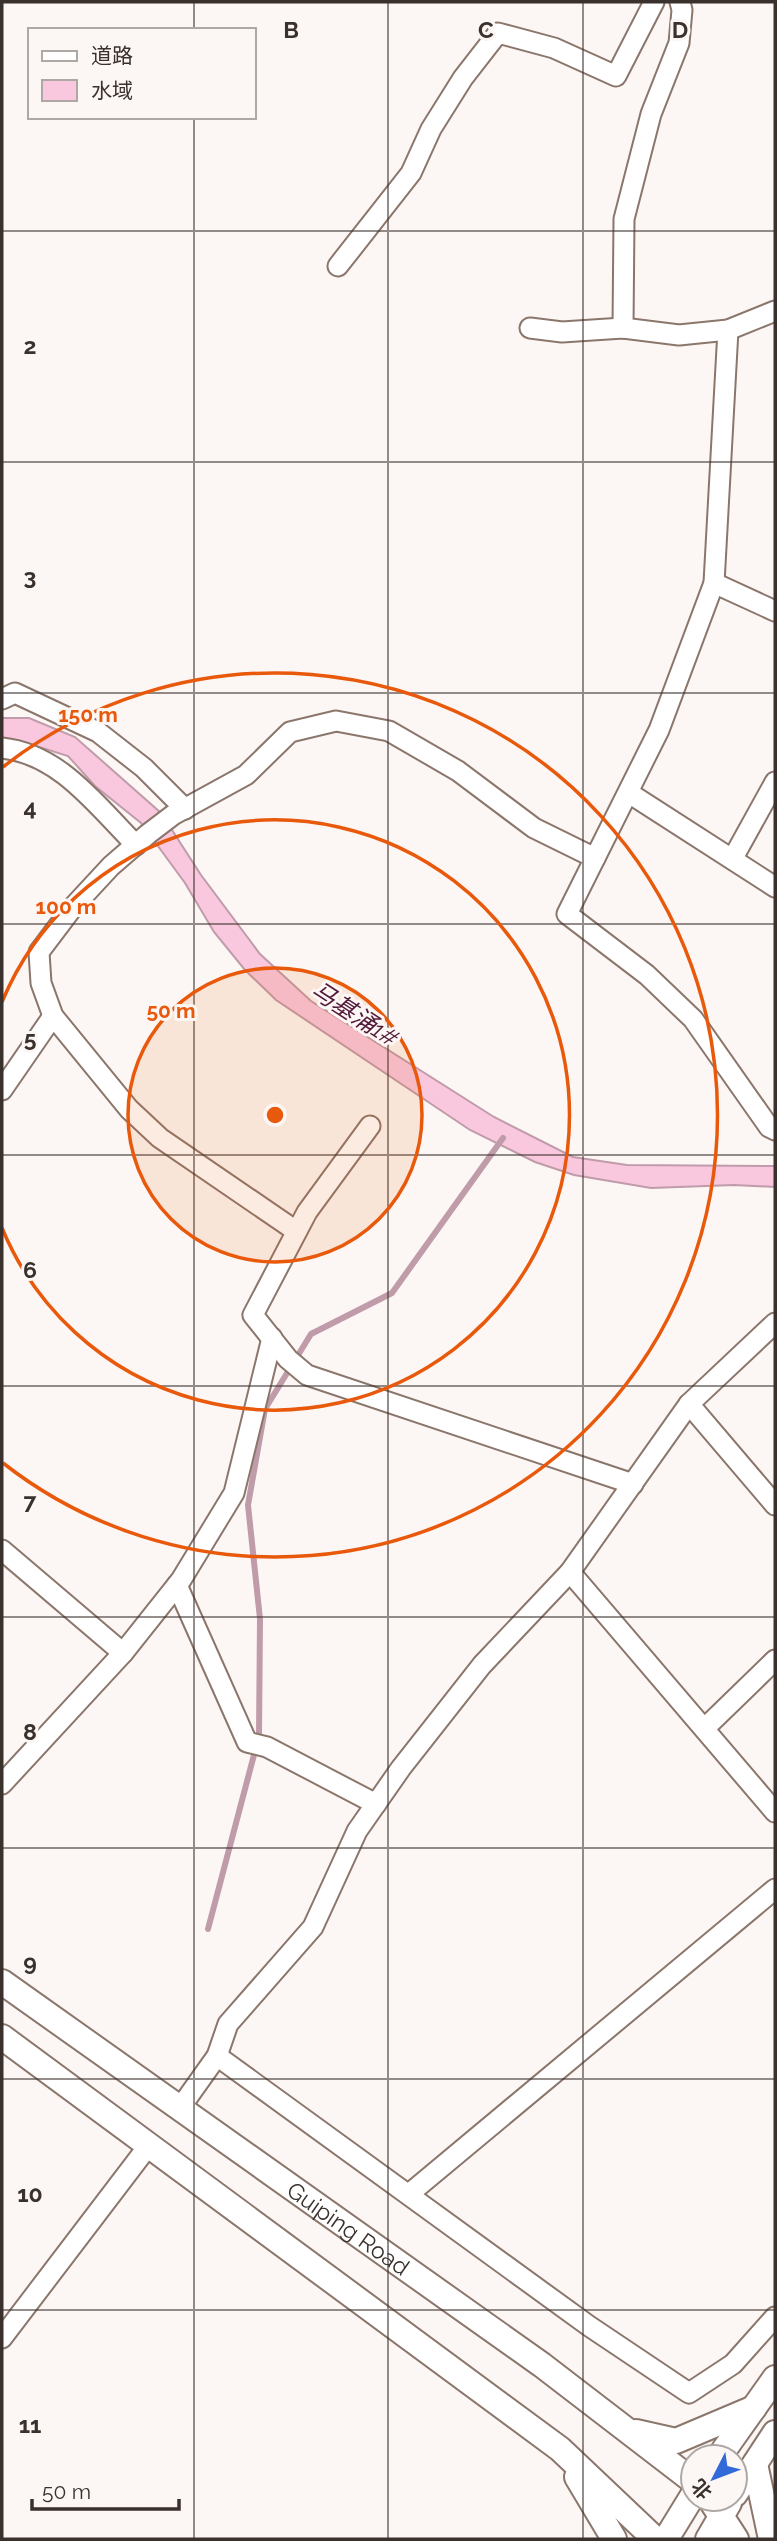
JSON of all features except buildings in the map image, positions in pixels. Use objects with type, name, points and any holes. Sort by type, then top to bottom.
[{"type":"main road","name":"Guiping Road","points":[[2,1982],[542,2365],[679,2470]]},
{"type":"main road","points":[[2,2037],[561,2449],[655,2539]]},
{"type":"main road","points":[[729,2443],[775,2378]]},
{"type":"main road","points":[[627,2431],[676,2441],[754,2408]]},
{"type":"main road","points":[[749,2472],[775,2433]]},
{"type":"main road","points":[[561,2449],[614,2539]]},
{"type":"main road","points":[[755,2465],[771,2539]]},
{"type":"main road","points":[[666,2539],[682,2513]]},
{"type":"main road","points":[[709,2539],[720,2513]]},
{"type":"main road","points":[[728,2513],[736,2539]]},
{"type":"street","points":[[338,265],[411,173],[431,129],[463,78],[498,33],[554,48],[616,76],[654,2]]},
{"type":"street","points":[[623,328],[624,219],[651,114],[679,43],[682,10],[680,2]]},
{"type":"street","points":[[530,328],[562,332],[623,328],[679,335],[728,330],[775,311]]},
{"type":"street","points":[[728,330],[714,583],[659,730],[567,914],[648,975],[694,1018],[769,1127],[775,1130]]},
{"type":"street","points":[[714,583],[775,611]]},
{"type":"street","points":[[2,699],[15,693],[98,732],[144,768],[179,812]]},
{"type":"street","points":[[296,1231],[160,1138],[129,1109],[53,1016],[41,983],[39,952],[73,907],[142,840],[179,812],[246,775],[290,732],[337,721],[388,731],[458,771],[534,828],[595,858]]},
{"type":"street","points":[[2,748],[20,750],[63,771],[142,840]]},
{"type":"street","points":[[733,858],[775,782]]},
{"type":"street","points":[[629,793],[775,887]]},
{"type":"street","points":[[2,1090],[53,1016]]},
{"type":"street","points":[[370,1126],[296,1231],[253,1315],[288,1359],[307,1375],[633,1484]]},
{"type":"street","points":[[180,2108],[217,2056],[229,2024],[313,1927],[357,1831],[376,1804],[482,1665],[570,1572],[689,1404],[775,1323]]},
{"type":"street","points":[[2,1784],[123,1653],[177,1585],[234,1493],[272,1338]]},
{"type":"street","points":[[689,1404],[775,1505]]},
{"type":"street","points":[[2,1550],[123,1653]]},
{"type":"street","points":[[570,1572],[775,1812]]},
{"type":"street","points":[[177,1585],[247,1741],[267,1747],[376,1804]]},
{"type":"street","points":[[705,1728],[775,1660]]},
{"type":"street","points":[[409,2194],[775,1889]]},
{"type":"street","points":[[217,2056],[589,2326],[689,2393],[733,2364],[775,2317]]},
{"type":"street","points":[[2,2338],[149,2145]]},
{"type":"water","points":[[2,718],[29,718],[75,737],[161,813],[201,875],[260,954],[311,1001],[494,1117],[573,1157],[627,1165],[775,1166],[775,1187],[734,1185],[651,1188],[574,1175],[535,1162],[470,1130],[276,1000],[245,970],[214,932],[185,883],[141,823],[95,786],[68,756],[17,740],[2,741]]},
{"type":"waterway","points":[[208,1929],[259,1736],[260,1619],[248,1505],[265,1409],[311,1334],[392,1293],[503,1138]]},
{"type":"water label","name":"马基涌1#","points":[[355,1014]]}]
